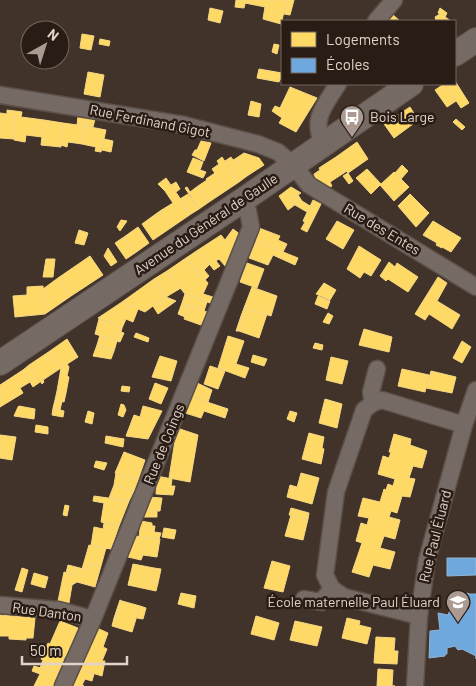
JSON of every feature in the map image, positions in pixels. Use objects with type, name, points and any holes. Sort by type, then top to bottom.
[{"type":"main road","points":[[456,53],[476,40]]},
{"type":"main road","name":"Avenue du Général de Gaulle","points":[[0,363],[243,200],[410,85]]},
{"type":"street","points":[[377,20],[394,0]]},
{"type":"street","points":[[323,143],[318,133],[318,115],[337,85]]},
{"type":"street","name":"Rue Ferdinand Gigot","points":[[0,95],[184,125],[258,144],[278,152],[293,165]]},
{"type":"street","name":"Rue des Entes","points":[[293,165],[309,184],[476,287]]},
{"type":"street","name":"Rue de Coings","points":[[63,686],[94,619],[251,227],[248,211],[243,200]]},
{"type":"street","points":[[374,403],[371,392],[377,369]]},
{"type":"street","name":"Rue Paul Éluard","points":[[415,686],[419,616],[427,560],[464,425],[476,390]]},
{"type":"street","points":[[419,616],[344,597],[332,589],[325,575],[336,492],[364,410],[374,403],[382,400],[464,425]]},
{"type":"street","points":[[304,599],[321,602],[332,589]]},
{"type":"street","name":"Rue Danton","points":[[0,605],[58,610],[94,619]]},
{"type":"building: Logements","points":[[236,0],[246,0],[244,8],[235,7]]},
{"type":"building: Logements","points":[[246,0],[287,0],[281,24],[263,19],[265,7],[245,3]]},
{"type":"building: Logements","points":[[287,0],[294,0],[290,15],[284,14]]},
{"type":"building: Logements","points":[[210,8],[223,11],[220,23],[208,20]]},
{"type":"building: Logements","points":[[440,8],[447,13],[445,17],[438,13]]},
{"type":"building: Logements","points":[[392,14],[399,20],[386,20]]},
{"type":"building: Logements","points":[[440,14],[449,20],[436,20],[435,17]]},
{"type":"building: Logements","points":[[82,34],[94,36],[91,50],[80,48]]},
{"type":"building: Logements","points":[[100,39],[110,41],[109,46],[99,44]]},
{"type":"building: Logements","points":[[274,44],[279,45],[277,54],[272,52]]},
{"type":"building: Logements","points":[[259,69],[281,73],[279,82],[257,78]]},
{"type":"building: Logements","points":[[88,72],[104,75],[100,97],[84,94]]},
{"type":"building: Logements","points":[[456,83],[469,103],[461,108],[446,85],[456,85]]},
{"type":"building: Logements","points":[[446,85],[456,101],[447,107],[435,90]]},
{"type":"building: Logements","points":[[290,87],[317,98],[296,132],[279,123],[282,118],[272,111],[275,106],[280,108]]},
{"type":"building: Logements","points":[[251,101],[261,104],[259,117],[248,115]]},
{"type":"building: Logements","points":[[410,107],[415,115],[410,119],[413,124],[394,138],[384,124]]},
{"type":"building: Logements","points":[[7,110],[15,111],[14,139],[0,138],[0,113],[7,114]]},
{"type":"building: Logements","points":[[15,111],[22,112],[21,117],[44,120],[42,137],[26,135],[25,142],[14,140]]},
{"type":"building: Logements","points":[[78,116],[86,117],[85,126],[77,125]]},
{"type":"building: Logements","points":[[86,117],[95,119],[93,127],[85,126]]},
{"type":"building: Logements","points":[[456,119],[465,127],[462,130],[453,122]]},
{"type":"building: Logements","points":[[44,120],[63,123],[61,147],[41,145]]},
{"type":"building: Logements","points":[[63,123],[85,126],[82,144],[68,142],[67,147],[61,145]]},
{"type":"building: Logements","points":[[85,126],[106,130],[101,152],[95,151],[96,147],[82,144]]},
{"type":"building: Logements","points":[[104,139],[113,141],[111,152],[102,150]]},
{"type":"building: Logements","points":[[201,141],[211,143],[204,161],[192,155],[197,150]]},
{"type":"building: Logements","points":[[357,142],[368,159],[348,173],[336,157]]},
{"type":"building: Logements","points":[[244,153],[259,158],[264,165],[247,176],[235,159]]},
{"type":"building: Logements","points":[[222,157],[239,182],[227,190],[212,169],[219,164],[217,161]]},
{"type":"building: Logements","points":[[231,157],[233,160],[235,159],[247,176],[239,182],[225,161]]},
{"type":"building: Logements","points":[[336,157],[347,171],[330,182],[332,186],[328,188],[316,181],[314,174],[320,170],[319,168]]},
{"type":"building: Logements","points":[[193,158],[203,162],[200,170],[206,172],[203,178],[187,172]]},
{"type":"building: Logements","points":[[402,165],[408,171],[401,179],[395,173]]},
{"type":"building: Logements","points":[[367,169],[381,184],[371,194],[356,178]]},
{"type":"building: Logements","points":[[394,172],[409,187],[394,201],[380,185]]},
{"type":"building: Logements","points":[[215,173],[227,190],[218,196],[206,179]]},
{"type":"building: Logements","points":[[348,173],[353,181],[349,184],[343,176]]},
{"type":"building: Logements","points":[[166,178],[191,214],[172,227],[160,211],[173,203],[158,184]]},
{"type":"building: Logements","points":[[207,180],[218,196],[209,202],[198,186]]},
{"type":"building: Logements","points":[[176,182],[180,189],[176,192],[171,185]]},
{"type":"building: Logements","points":[[198,186],[209,202],[199,209],[185,188],[187,187],[190,192]]},
{"type":"building: Logements","points":[[291,187],[301,193],[292,199],[296,204],[288,210],[279,196]]},
{"type":"building: Logements","points":[[188,194],[199,209],[191,214],[180,199]]},
{"type":"building: Logements","points":[[410,194],[429,213],[416,227],[398,206]]},
{"type":"building: Logements","points":[[298,195],[302,201],[310,206],[307,212],[295,205],[292,199]]},
{"type":"building: Logements","points":[[313,200],[321,204],[307,232],[301,229]]},
{"type":"building: Logements","points":[[160,211],[172,227],[153,240],[142,224]]},
{"type":"building: Logements","points":[[121,220],[127,221],[120,231],[117,227]]},
{"type":"building: Logements","points":[[337,221],[354,230],[343,249],[326,239]]},
{"type":"building: Logements","points":[[433,221],[461,238],[451,252],[436,245],[437,243],[423,235]]},
{"type":"building: Logements","points":[[138,227],[149,243],[135,253],[124,237]]},
{"type":"building: Logements","points":[[259,228],[280,236],[278,240],[287,244],[283,252],[254,240]]},
{"type":"building: Logements","points":[[233,229],[241,235],[226,267],[219,259],[216,261],[220,266],[214,270],[198,250],[221,235],[225,240]]},
{"type":"building: Logements","points":[[79,230],[88,233],[84,245],[75,243]]},
{"type":"building: Logements","points":[[124,237],[135,253],[126,259],[115,243]]},
{"type":"building: Logements","points":[[256,241],[298,258],[295,265],[273,255],[268,265],[249,258]]},
{"type":"building: Logements","points":[[359,246],[381,260],[371,276],[364,272],[360,278],[347,269]]},
{"type":"building: Logements","points":[[108,248],[117,262],[111,266],[104,256]]},
{"type":"building: Logements","points":[[198,250],[210,264],[204,270],[209,276],[205,280],[186,258]]},
{"type":"building: Logements","points":[[90,256],[103,275],[71,296],[58,278]]},
{"type":"building: Logements","points":[[186,258],[208,283],[203,294],[213,297],[210,303],[185,294],[167,271]]},
{"type":"building: Logements","points":[[46,259],[55,259],[53,277],[43,277]]},
{"type":"building: Logements","points":[[389,262],[395,267],[397,263],[418,277],[408,292],[380,276]]},
{"type":"building: Logements","points":[[247,263],[264,269],[257,288],[240,282]]},
{"type":"building: Logements","points":[[167,271],[181,288],[166,297],[154,279]]},
{"type":"building: Logements","points":[[438,277],[447,283],[437,301],[460,315],[452,329],[429,314],[425,320],[415,314]]},
{"type":"building: Logements","points":[[58,278],[71,296],[45,314],[43,289]]},
{"type":"building: Logements","points":[[154,279],[166,297],[145,312],[122,302]]},
{"type":"building: Logements","points":[[324,283],[336,290],[330,300],[316,294]]},
{"type":"building: Logements","points":[[43,286],[45,314],[15,317],[13,296],[27,295],[27,287]]},
{"type":"building: Logements","points":[[252,287],[277,296],[271,316],[244,308]]},
{"type":"building: Logements","points":[[185,294],[207,302],[204,311],[182,303]]},
{"type":"building: Logements","points":[[318,296],[330,301],[327,309],[315,304]]},
{"type":"building: Logements","points":[[166,297],[176,301],[158,314],[153,306]]},
{"type":"building: Logements","points":[[122,302],[138,309],[133,322],[126,319],[122,328],[98,318]]},
{"type":"building: Logements","points":[[182,303],[189,305],[185,317],[178,314]]},
{"type":"building: Logements","points":[[189,305],[207,312],[201,325],[184,319]]},
{"type":"building: Logements","points":[[244,308],[267,314],[259,338],[239,331],[244,317],[241,316]]},
{"type":"building: Logements","points":[[328,313],[333,316],[329,324],[323,322]]},
{"type":"building: Logements","points":[[241,316],[244,317],[239,331],[236,331]]},
{"type":"building: Logements","points":[[99,319],[122,328],[121,332],[118,331],[114,340],[95,334]]},
{"type":"building: Logements","points":[[364,329],[392,337],[389,352],[359,345]]},
{"type":"building: Logements","points":[[118,331],[124,333],[120,342],[114,340]]},
{"type":"building: Logements","points":[[136,333],[149,338],[148,342],[134,337]]},
{"type":"building: Logements","points":[[100,335],[117,341],[114,351],[97,345]]},
{"type":"building: Logements","points":[[228,336],[244,341],[236,364],[249,368],[245,378],[218,368]]},
{"type":"building: Logements","points":[[67,339],[78,357],[61,368],[50,351]]},
{"type":"building: Logements","points":[[462,341],[471,347],[462,363],[453,358]]},
{"type":"building: Logements","points":[[315,343],[323,345],[322,350],[313,348]]},
{"type":"building: Logements","points":[[97,345],[114,351],[111,359],[93,356]]},
{"type":"building: Logements","points":[[50,351],[61,368],[43,380],[42,384],[29,365]]},
{"type":"building: Logements","points":[[253,355],[267,359],[264,366],[251,362]]},
{"type":"building: Logements","points":[[160,356],[177,361],[171,381],[152,377]]},
{"type":"building: Logements","points":[[331,357],[348,361],[342,384],[326,380]]},
{"type":"building: Logements","points":[[67,364],[69,367],[67,376],[69,377],[66,393],[57,391],[61,368]]},
{"type":"building: Logements","points":[[29,365],[40,382],[33,387],[23,370]]},
{"type":"building: Logements","points":[[210,366],[225,371],[218,389],[204,384]]},
{"type":"building: Logements","points":[[402,369],[429,375],[425,392],[398,386]]},
{"type":"building: Logements","points":[[23,370],[30,382],[20,388],[23,393],[0,407],[0,385]]},
{"type":"building: Logements","points":[[431,371],[456,377],[452,393],[426,388]]},
{"type":"building: Logements","points":[[195,382],[212,390],[208,402],[189,396]]},
{"type":"building: Logements","points":[[155,383],[168,388],[161,404],[149,399]]},
{"type":"building: Logements","points":[[122,386],[130,387],[129,392],[121,391]]},
{"type":"building: Logements","points":[[57,391],[66,393],[64,402],[55,400]]},
{"type":"building: Logements","points":[[189,396],[228,409],[225,418],[204,411],[201,418],[182,412]]},
{"type":"building: Logements","points":[[325,399],[342,404],[337,428],[319,423]]},
{"type":"building: Logements","points":[[55,400],[62,401],[60,410],[53,408]]},
{"type":"building: Logements","points":[[121,404],[124,405],[126,410],[123,417],[118,415]]},
{"type":"building: Logements","points":[[19,406],[35,409],[34,419],[14,416]]},
{"type":"building: Logements","points":[[143,406],[162,411],[148,439],[126,436],[134,415],[140,417]]},
{"type":"building: Logements","points":[[53,408],[64,411],[63,417],[52,415]]},
{"type":"building: Logements","points":[[88,411],[94,413],[92,424],[85,422]]},
{"type":"building: Logements","points":[[290,411],[297,413],[294,422],[287,419]]},
{"type":"building: Logements","points":[[36,425],[48,427],[48,434],[35,432]]},
{"type":"building: Logements","points":[[177,428],[198,435],[190,482],[169,478]]},
{"type":"building: Logements","points":[[309,433],[324,437],[321,464],[302,459]]},
{"type":"building: Logements","points":[[394,434],[411,439],[410,445],[427,451],[422,468],[413,466],[409,478],[415,479],[410,497],[402,496],[397,513],[391,511],[389,517],[400,520],[395,539],[384,536],[380,548],[395,552],[390,569],[373,565],[369,577],[352,572],[362,543],[356,541],[361,523],[367,525],[369,518],[358,516],[363,498],[380,502],[384,489],[386,490],[388,484],[393,486],[395,479],[378,474],[383,456],[389,458]]},
{"type":"building: Logements","points":[[0,435],[16,437],[12,460],[0,458]]},
{"type":"building: Logements","points":[[106,436],[124,439],[123,447],[105,443]]},
{"type":"building: Logements","points":[[124,452],[145,460],[138,480],[115,473]]},
{"type":"building: Logements","points":[[96,461],[107,463],[104,470],[94,467]]},
{"type":"building: Logements","points":[[116,473],[138,480],[134,491],[114,485]]},
{"type":"building: Logements","points":[[301,473],[319,478],[312,504],[294,499]]},
{"type":"building: Logements","points":[[157,476],[172,479],[171,486],[175,486],[173,495],[156,494]]},
{"type":"building: Logements","points":[[114,485],[134,491],[129,501],[109,498]]},
{"type":"building: Logements","points":[[290,485],[297,487],[294,499],[287,497]]},
{"type":"building: Logements","points":[[94,496],[129,501],[119,526],[101,522],[104,503],[93,501]]},
{"type":"building: Logements","points":[[147,497],[162,498],[160,511],[143,511]]},
{"type":"building: Logements","points":[[65,505],[69,506],[67,516],[63,515]]},
{"type":"building: Logements","points":[[291,508],[309,513],[308,519],[289,515]]},
{"type":"building: Logements","points":[[143,511],[157,511],[157,517],[143,517]]},
{"type":"building: Logements","points":[[291,515],[308,519],[303,540],[285,536]]},
{"type":"building: Logements","points":[[141,521],[152,523],[152,526],[155,526],[154,532],[161,533],[159,539],[139,537]]},
{"type":"building: Logements","points":[[104,523],[119,526],[111,549],[91,546],[94,527],[103,529]]},
{"type":"building: Logements","points":[[164,528],[176,530],[174,539],[162,537]]},
{"type":"building: Logements","points":[[135,536],[160,539],[157,557],[143,555],[141,560],[128,557]]},
{"type":"building: Logements","points":[[89,545],[106,548],[101,566],[90,563],[87,570],[82,569]]},
{"type":"building: Logements","points":[[272,561],[290,566],[283,592],[264,588]]},
{"type":"building: Logements","points":[[90,563],[101,566],[95,587],[77,582],[72,585],[69,603],[58,601],[64,572],[74,575],[76,567],[87,570]]},
{"type":"building: Logements","points":[[133,564],[154,568],[151,582],[158,583],[156,591],[128,585]]},
{"type":"building: Logements","points":[[68,565],[76,567],[74,575],[66,573]]},
{"type":"building: Logements","points":[[22,568],[28,570],[22,592],[15,590]]},
{"type":"building: Logements","points":[[154,568],[161,569],[158,583],[151,582]]},
{"type":"building: Logements","points":[[34,573],[48,577],[45,588],[31,584]]},
{"type":"building: Logements","points":[[181,593],[196,596],[194,608],[178,604]]},
{"type":"building: Logements","points":[[120,600],[122,601],[116,619],[114,618]]},
{"type":"building: Logements","points":[[122,601],[140,606],[132,632],[112,626]]},
{"type":"building: Logements","points":[[140,606],[146,608],[143,619],[137,618]]},
{"type":"building: Logements","points":[[0,615],[35,618],[33,638],[26,638],[26,640],[9,639],[9,636],[0,636]]},
{"type":"building: Logements","points":[[256,616],[279,623],[274,640],[251,634]]},
{"type":"building: Logements","points":[[347,618],[360,621],[359,625],[371,628],[367,644],[342,638]]},
{"type":"building: Logements","points":[[60,621],[78,628],[59,673],[40,668],[43,660],[41,659]]},
{"type":"building: Logements","points":[[295,621],[322,627],[317,646],[290,640]]},
{"type":"building: Logements","points":[[97,628],[108,633],[103,647],[107,649],[102,661],[105,661],[102,676],[79,669]]},
{"type":"building: Logements","points":[[376,637],[395,638],[394,651],[398,651],[397,664],[374,663]]},
{"type":"building: Logements","points":[[34,666],[61,674],[56,686],[34,686],[40,674],[32,671]]},
{"type":"building: Logements","points":[[79,669],[94,674],[92,681],[85,679],[82,685],[84,686],[68,686],[70,681],[74,683]]},
{"type":"building: Logements","points":[[378,669],[393,670],[392,686],[377,686]]},
{"type":"building: Écoles","points":[[447,558],[476,558],[476,575],[447,576]]},
{"type":"building: Écoles","name":"École maternelle Paul Éluard","points":[[468,593],[476,594],[476,656],[462,649],[458,650],[455,646],[447,648],[445,656],[429,658],[430,631],[440,630],[438,613],[448,615],[450,610],[463,599],[463,595]]},
{"type":"place","name":"Bois Large","points":[[352,138]]},
{"type":"place","name":"École maternelle Paul Éluard","points":[[458,623]]}]
